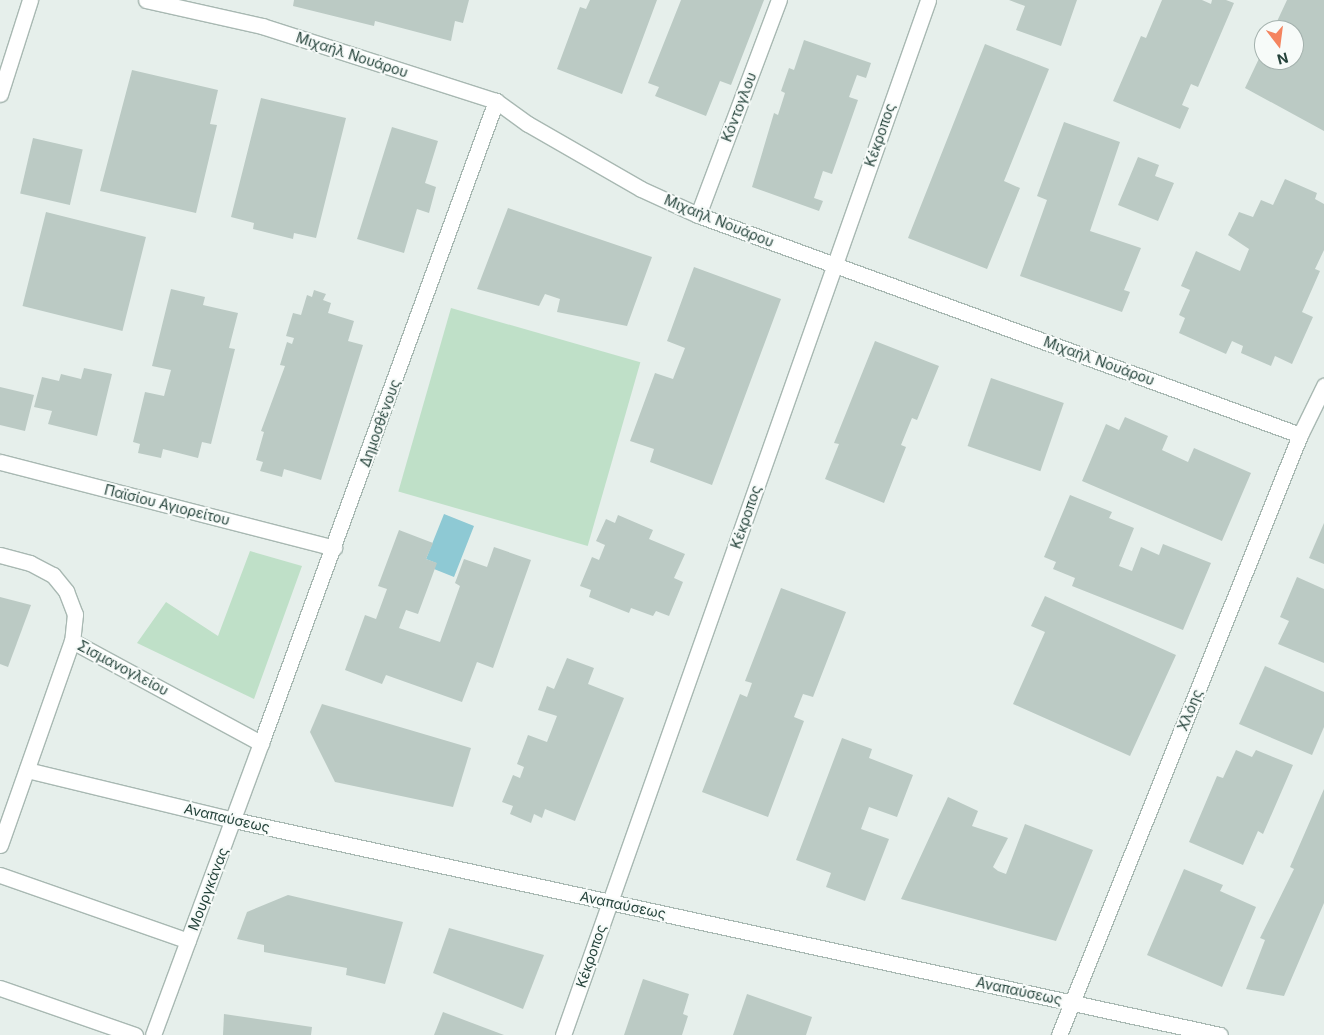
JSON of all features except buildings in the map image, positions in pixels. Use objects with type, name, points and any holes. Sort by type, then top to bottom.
[{"type":"street","points":[[0,94],[30,0]]},
{"type":"street","name":"Μιχαήλ Νουάρου","points":[[146,0],[262,26],[496,101],[528,124],[641,189],[698,215],[1300,435]]},
{"type":"street","name":"Κόντογλου","points":[[698,215],[779,0]]},
{"type":"street","name":"Κέκροπος","points":[[564,1035],[928,0]]},
{"type":"street","name":"Δημοσθένους","points":[[261,743],[334,548],[496,101]]},
{"type":"street","name":"Χλόης","points":[[1059,1035],[1300,435],[1324,386]]},
{"type":"street","name":"Παϊσίου Αγιορείτου","points":[[0,462],[334,548]]},
{"type":"street","name":"Σισμανογλείου","points":[[0,555],[30,563],[53,575],[66,591],[75,614],[72,641],[261,743]]},
{"type":"street","points":[[0,846],[72,641]]},
{"type":"street","name":"Μουργκάνας","points":[[153,1035],[261,743]]},
{"type":"street","name":"Αναπαύσεως","points":[[27,770],[234,820],[1220,1035]]},
{"type":"street","points":[[0,875],[188,941]]},
{"type":"street","points":[[0,988],[135,1035]]},
{"type":"green space","points":[[451,308],[640,362],[588,546],[398,492]]},
{"type":"green space","points":[[250,551],[302,566],[254,699],[137,643],[166,602],[218,636]]},
{"type":"water","points":[[444,514],[474,526],[454,577],[434,569],[436,563],[426,559]]}]
